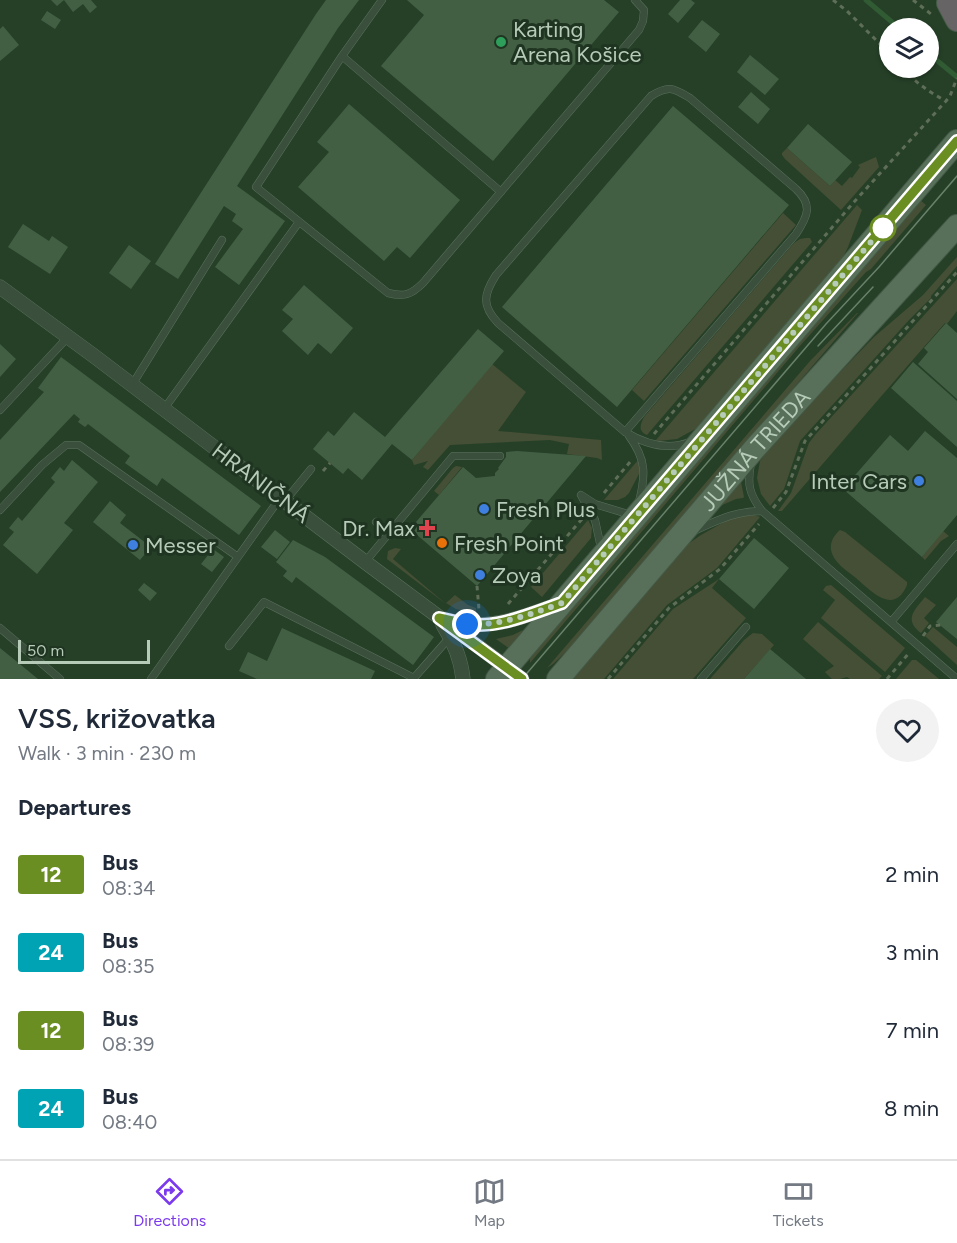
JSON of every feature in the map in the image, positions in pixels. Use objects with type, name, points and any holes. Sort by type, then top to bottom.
[{"type":"main road","points":[[508,675],[562,603],[957,141]]},
{"type":"main road","name":"JUŽNÁ TRIEDA","points":[[558,679],[756,447],[957,226]]},
{"type":"street","name":"HRANIČNÁ","points":[[0,287],[439,618],[508,675]]},
{"type":"street","points":[[439,618],[467,624],[516,618],[562,603]]},
{"type":"street","points":[[439,618],[450,636],[461,663],[463,679]]},
{"type":"lane","points":[[382,0],[342,56],[256,187],[388,293],[401,296],[415,292],[639,30],[644,10],[635,0]]},
{"type":"lane","points":[[342,56],[501,192]]},
{"type":"lane","points":[[626,432],[796,234],[807,214],[807,203],[801,193],[690,98],[675,89],[662,89],[651,96],[496,275],[486,294],[486,305],[498,324],[626,432],[646,443],[664,446],[687,444],[705,436]]},
{"type":"lane","points":[[164,409],[300,222]]},
{"type":"lane","points":[[132,385],[222,240]]},
{"type":"lane","points":[[0,410],[68,338]]},
{"type":"lane","points":[[602,556],[592,507],[636,516],[643,486],[642,459],[626,432]]},
{"type":"lane","points":[[0,510],[42,465],[66,445],[79,445],[238,557]]},
{"type":"lane","points":[[756,447],[750,464],[748,483],[753,497],[765,513],[957,679]]},
{"type":"lane","points":[[365,562],[453,456],[500,456]]},
{"type":"lane","points":[[152,679],[238,557],[311,469]]},
{"type":"lane","points":[[679,538],[724,517],[748,511],[765,513]]},
{"type":"lane","points":[[376,522],[388,534]]},
{"type":"lane","points":[[891,622],[957,544]]},
{"type":"lane","points":[[229,646],[264,602],[414,678],[450,636]]},
{"type":"lane","points":[[701,679],[746,627]]},
{"type":"lane","points":[[0,628],[60,679]]},
{"type":"path","points":[[833,0],[879,43]]},
{"type":"path","points":[[912,78],[928,92],[946,101]]},
{"type":"path","points":[[646,443],[946,101],[957,78]]},
{"type":"path","points":[[608,679],[669,608],[720,569],[765,513],[786,492],[805,441],[812,432],[957,272]]},
{"type":"path","points":[[477,586],[484,621],[527,584],[639,451]]},
{"type":"path","points":[[930,626],[941,625]]},
{"type":"path","points":[[888,679],[916,644]]},
{"type":"green space","points":[[787,148],[830,186],[835,180],[842,186],[850,177],[852,178],[860,167],[858,165],[876,157],[879,167],[841,210],[785,159],[782,153]]},
{"type":"green space","points":[[920,200],[926,205],[799,347],[530,663],[530,657]]},
{"type":"green space","points":[[857,205],[862,210],[842,259],[697,428],[677,439],[656,440]]},
{"type":"green space","points":[[783,213],[796,225],[644,401],[632,390]]},
{"type":"green space","points":[[810,238],[812,242],[647,435],[642,432],[644,417],[794,243],[800,239]]},
{"type":"green space","points":[[957,257],[957,266],[931,298],[800,441],[784,489],[770,506],[761,494],[757,478],[760,461],[766,453],[789,425],[874,337],[923,295]]},
{"type":"green space","points":[[957,279],[957,311],[947,324],[945,323],[782,511],[778,511],[791,493],[809,443],[815,435]]},
{"type":"green space","points":[[857,313],[570,648],[547,668],[810,361]]},
{"type":"green space","points":[[492,364],[526,392],[498,431],[601,440],[602,460],[567,454],[569,444],[550,440],[450,445],[428,470],[423,467],[428,461],[414,465],[412,460]]},
{"type":"green space","points":[[639,459],[641,470],[629,493],[618,500],[604,500]]},
{"type":"green space","points":[[456,466],[462,467],[439,495],[434,491]]},
{"type":"green space","points":[[741,482],[744,497],[720,506]]},
{"type":"green space","points":[[754,515],[760,517],[717,568],[667,605],[604,679],[572,679],[685,546],[733,517]]},
{"type":"green space","points":[[588,520],[592,528],[591,538],[542,597],[531,587]]},
{"type":"green space","points":[[840,530],[907,582],[902,594],[896,599],[882,598],[837,562],[831,547],[833,539]]},
{"type":"green space","points":[[943,531],[949,536],[941,541],[925,560],[922,557]]},
{"type":"green space","points":[[395,548],[401,549],[393,559],[446,604],[387,559],[388,551]]},
{"type":"green space","points":[[719,579],[712,588],[746,618],[693,679],[613,679],[673,609]]},
{"type":"green space","points":[[831,585],[905,648],[885,672],[821,618],[835,600],[823,590],[826,586]]},
{"type":"green space","points":[[455,595],[476,608],[476,614],[456,609],[446,603]]},
{"type":"green space","points":[[925,597],[936,605],[924,618],[929,623],[921,633],[913,623],[912,615]]},
{"type":"green space","points":[[818,622],[882,676],[879,679],[850,679],[847,677],[832,679],[825,672],[834,666],[803,639]]},
{"type":"green space","points":[[933,627],[957,647],[957,665],[925,636]]},
{"type":"green space","points":[[523,630],[510,649],[496,639],[513,635]]},
{"type":"green space","points":[[753,633],[762,634],[774,645],[744,679],[710,679],[744,640]]},
{"type":"green space","points":[[912,660],[916,660],[939,679],[896,679]]},
{"type":"building","points":[[51,0],[64,0],[57,6]]},
{"type":"building","points":[[64,0],[91,0],[97,7],[90,13],[83,4],[73,12]]},
{"type":"building","points":[[326,0],[359,0],[338,28],[237,186],[285,221],[239,285],[215,267],[243,229],[232,221],[236,214],[224,206],[178,279],[155,264]]},
{"type":"building","points":[[407,0],[604,0],[619,12],[493,161],[381,66],[424,15]]},
{"type":"building","points":[[680,0],[691,0],[695,3],[678,23],[668,14]]},
{"type":"building","points":[[47,11],[61,20],[55,29],[41,20]]},
{"type":"building","points":[[702,20],[720,34],[706,52],[688,37]]},
{"type":"building","points":[[3,26],[19,45],[0,61],[0,29]]},
{"type":"building","points":[[750,55],[779,79],[765,95],[737,72]]},
{"type":"building","points":[[751,92],[770,109],[758,124],[738,107]]},
{"type":"building","points":[[349,104],[460,200],[410,258],[397,247],[384,261],[298,187],[329,152],[317,142]]},
{"type":"building","points":[[673,106],[789,205],[617,407],[502,307]]},
{"type":"building","points":[[808,124],[852,162],[830,186],[787,148]]},
{"type":"building","points":[[23,224],[49,241],[52,236],[68,247],[50,274],[8,247]]},
{"type":"building","points":[[129,245],[151,261],[131,289],[109,273]]},
{"type":"building","points":[[304,285],[353,328],[331,354],[318,343],[308,355],[282,331],[293,319],[282,310]]},
{"type":"building","points":[[946,323],[957,333],[957,399],[918,364],[928,352],[924,348]]},
{"type":"building","points":[[478,329],[504,351],[412,460],[392,444],[362,480],[348,468],[343,474],[313,449],[328,431],[334,436],[354,412],[385,437]]},
{"type":"building","points":[[0,344],[16,359],[0,377]]},
{"type":"building","points":[[61,357],[261,506],[239,535],[162,478],[157,486],[125,463],[130,456],[88,424],[85,427],[78,422],[80,419],[74,414],[0,492],[0,440],[44,392],[38,388]]},
{"type":"building","points":[[913,362],[957,401],[957,447],[891,388]]},
{"type":"building","name":"Inter Cars","points":[[925,431],[957,458],[957,515],[922,557],[843,489],[890,435],[908,451]]},
{"type":"building","name":"Fresh Plus","points":[[506,452],[586,456],[477,586],[410,529],[463,467],[476,478],[495,476],[506,457]]},
{"type":"building","points":[[72,460],[98,482],[64,523],[73,530],[37,574],[3,545],[14,532],[9,528],[18,517],[22,521],[55,482],[51,478],[60,467],[64,471]]},
{"type":"building","points":[[110,501],[126,515],[120,523],[151,547],[140,560],[93,522]]},
{"type":"building","points":[[275,530],[290,542],[277,559],[261,547]]},
{"type":"building","points":[[754,538],[789,568],[754,609],[719,579]]},
{"type":"building","points":[[293,540],[325,557],[434,637],[413,665],[296,577],[292,583],[283,576],[287,571],[276,562]]},
{"type":"building","points":[[213,549],[224,557],[212,572],[201,564]]},
{"type":"building","points":[[144,583],[157,593],[150,601],[138,590]]},
{"type":"building","points":[[957,597],[957,639],[936,622]]},
{"type":"building","points":[[282,628],[375,671],[371,679],[257,679],[239,671],[248,652],[267,661]]},
{"type":"building","points":[[0,648],[21,665],[38,679],[0,679]]},
{"type":"building","points":[[770,649],[806,679],[744,679]]},
{"type":"waterway","points":[[866,0],[887,18]]},
{"type":"waterway","points":[[939,62],[957,77]]},
{"type":"tram line","points":[[522,679],[826,324],[879,267],[957,176]]},
{"type":"tram line","points":[[818,346],[873,287]]},
{"type":"bus line","name":"12","points":[[522,679],[439,618],[467,624],[489,625],[562,603],[957,141]]},
{"type":"place","name":"Karting Arena Košice","points":[[501,42]]},
{"type":"place","name":"Inter Cars","points":[[919,481]]},
{"type":"place","name":"Fresh Plus","points":[[484,509]]},
{"type":"place","name":"Dr. Max","points":[[427,528]]},
{"type":"place","name":"Fresh Point","points":[[442,543]]},
{"type":"place","name":"Messer","points":[[133,545]]},
{"type":"place","name":"Zoya","points":[[480,575]]},
{"type":"route","points":[[467,624],[489,625],[505,622],[562,603],[883,228]]}]
